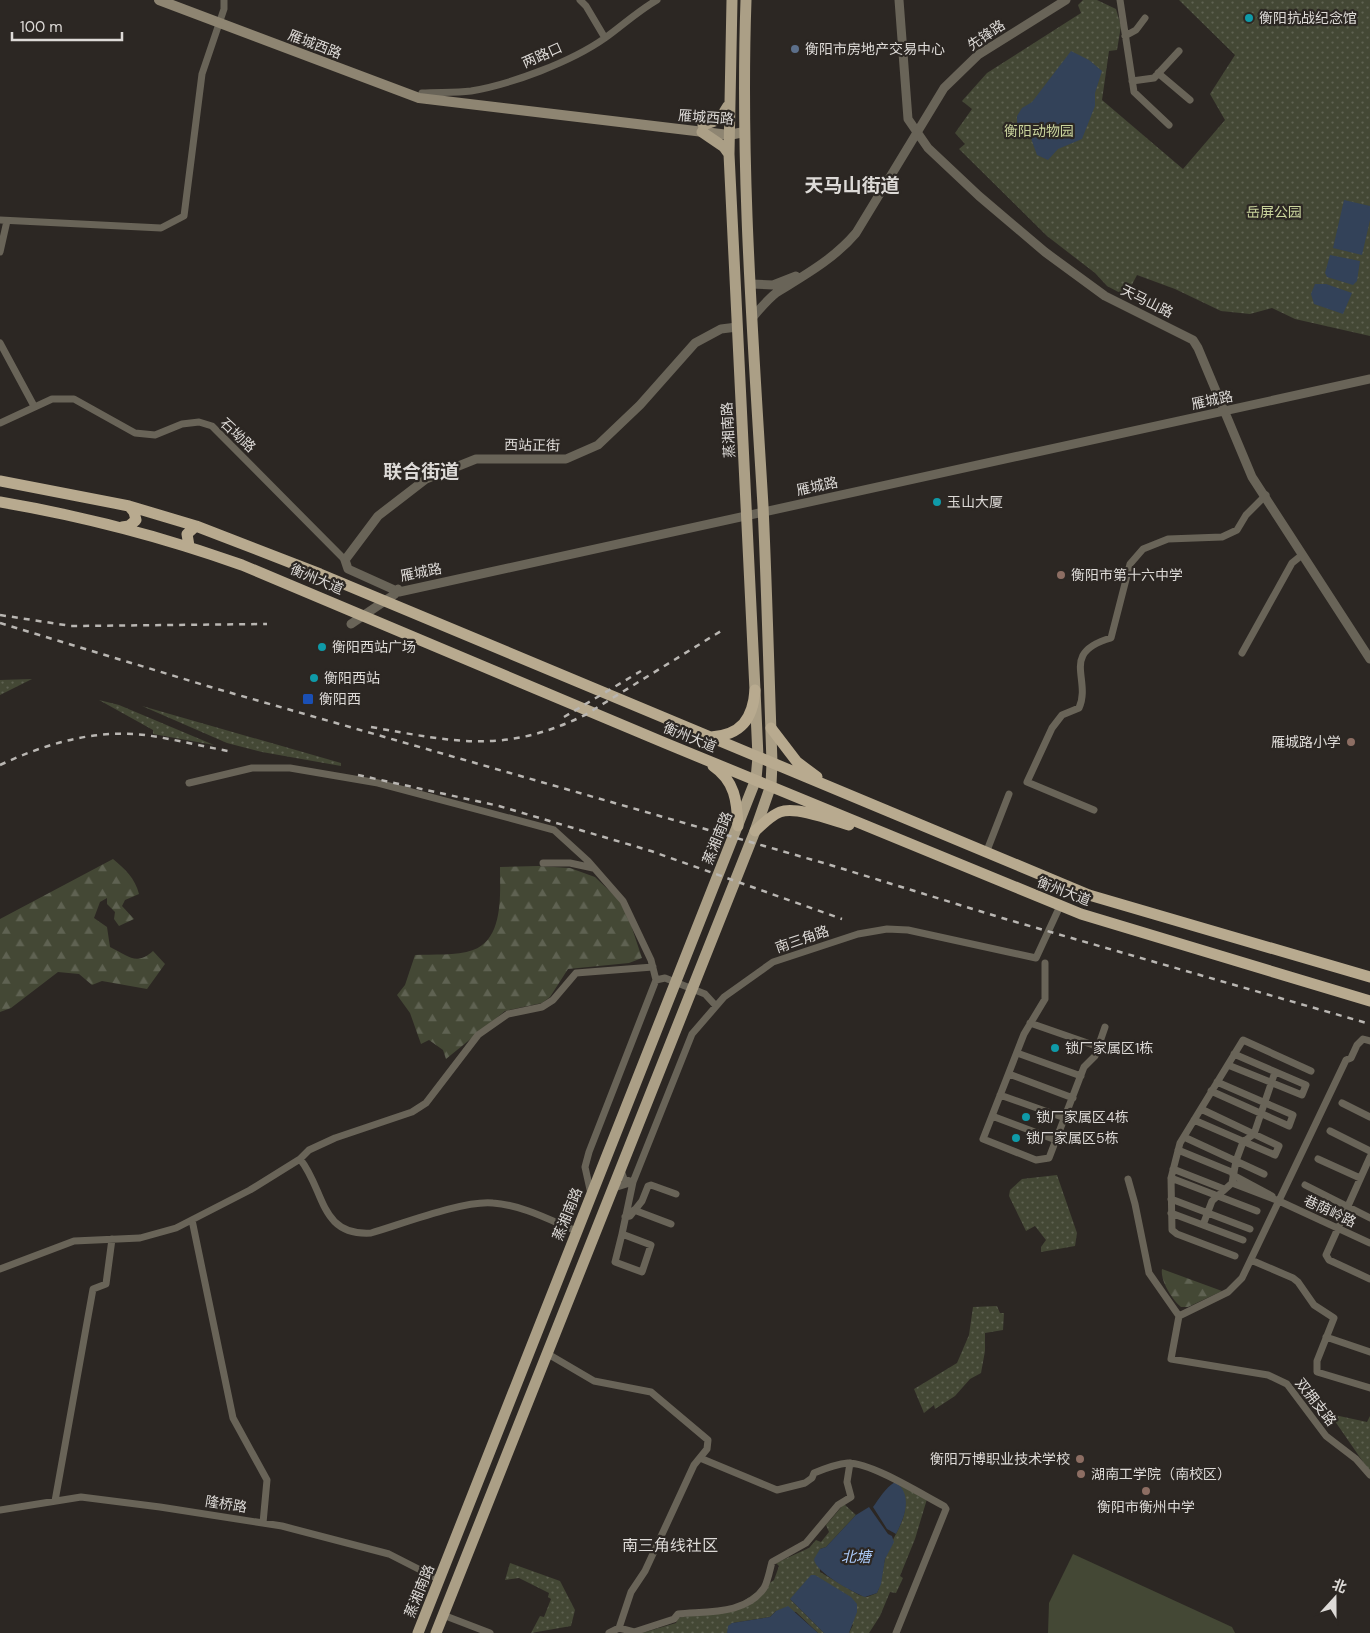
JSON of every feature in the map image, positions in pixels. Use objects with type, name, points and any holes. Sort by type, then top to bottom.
[{"type":"highway","name":"衡州大道","points":[[0,481],[129,506],[196,526],[320,574],[688,730],[758,757],[1089,895],[1370,977]]},
{"type":"highway","name":"衡州大道","points":[[0,502],[122,527],[189,546],[295,586],[665,743],[771,785],[1060,906],[1370,1001]]},
{"type":"highway","points":[[122,527],[130,526],[136,520],[134,512],[129,506]]},
{"type":"highway","points":[[189,546],[187,534],[196,526]]},
{"type":"highway","points":[[708,738],[732,733],[747,721],[754,709],[755,690]]},
{"type":"highway","points":[[771,728],[797,762],[833,789]]},
{"type":"highway","points":[[701,758],[729,781],[737,805],[738,826]]},
{"type":"highway","points":[[789,793],[807,814]]},
{"type":"highway","points":[[853,820],[848,813],[849,805],[860,800]]},
{"type":"highway","points":[[755,831],[770,817],[781,811],[793,810],[892,836]]},
{"type":"highway","points":[[1357,973],[1370,982]]},
{"type":"highway","points":[[1350,995],[1370,992]]},
{"type":"main road","name":"雁城西路","points":[[159,0],[422,93],[703,129]]},
{"type":"main road","name":"雁城西路","points":[[175,0],[219,20],[419,98],[729,132],[744,132]]},
{"type":"main road","name":"蒸湘南路","points":[[418,1633],[756,779],[758,757],[729,154],[732,0]]},
{"type":"main road","points":[[436,1633],[614,1188],[755,831],[771,785],[771,728],[763,510],[750,284],[744,132],[746,0]]},
{"type":"main road","points":[[729,104],[720,119],[703,129],[724,146],[729,154]]},
{"type":"street","points":[[0,252],[4,220],[161,228],[184,216],[202,74],[224,9],[224,0]]},
{"type":"street","points":[[580,0],[586,6],[606,38]]},
{"type":"street","name":"两路口","points":[[422,93],[471,91],[520,79],[585,50],[606,38],[638,11],[658,0]]},
{"type":"street","name":"天马山路","points":[[899,0],[908,119],[982,193],[1048,248],[1108,292],[1196,338],[1264,496],[1370,659]]},
{"type":"street","name":"天马山路","points":[[903,0],[908,90],[912,116],[917,128]]},
{"type":"street","name":"先锋路","points":[[917,128],[941,87],[977,52],[1060,0]]},
{"type":"street","name":"先锋路","points":[[917,128],[944,88],[978,55],[1066,0]]},
{"type":"street","points":[[1120,0],[1134,92],[1169,126]]},
{"type":"street","points":[[1125,36],[1136,30],[1145,18]]},
{"type":"street","points":[[1132,82],[1154,78],[1179,51]]},
{"type":"street","points":[[1158,74],[1190,100]]},
{"type":"street","points":[[750,284],[773,285],[791,280],[841,245],[917,128]]},
{"type":"street","points":[[752,318],[775,294],[794,284],[843,248],[856,233],[917,128]]},
{"type":"street","name":"西站正街","points":[[345,560],[378,516],[426,479],[476,459],[566,459],[598,445],[640,404],[695,343],[720,329],[737,327]]},
{"type":"street","points":[[0,343],[34,406]]},
{"type":"street","name":"雁城路","points":[[1226,409],[1370,374]]},
{"type":"street","name":"雁城路","points":[[345,560],[350,568],[397,590],[1370,379]]},
{"type":"street","name":"石坳路","points":[[0,423],[52,399],[74,399],[135,433],[156,435],[182,424],[199,422],[212,426],[345,560]]},
{"type":"street","points":[[1094,810],[1027,782],[1052,728],[1062,715],[1079,708],[1083,700],[1080,661],[1090,648],[1111,638],[1130,564],[1143,550],[1168,539],[1222,537],[1237,530],[1246,515],[1264,496]]},
{"type":"street","name":"天马山路","points":[[1264,496],[1370,654]]},
{"type":"street","points":[[1242,654],[1292,563],[1302,555]]},
{"type":"street","points":[[351,624],[397,590]]},
{"type":"street","points":[[189,783],[252,768],[290,768],[378,782],[554,830],[593,868],[623,901],[653,968],[656,980],[589,1152],[585,1167],[591,1194]]},
{"type":"street","points":[[986,853],[1009,794]]},
{"type":"street","points":[[543,863],[570,863],[593,868]]},
{"type":"street","name":"南三角路","points":[[622,1234],[651,1245],[642,1272],[615,1262],[633,1182],[692,1034],[724,997],[773,962],[858,934],[887,929],[908,930],[1036,958],[1060,906]]},
{"type":"street","points":[[1045,963],[1045,999],[1030,1023],[983,1139],[1036,1160],[1049,1158],[1084,1067],[1099,1047],[1105,1027]]},
{"type":"street","points":[[0,1269],[74,1241],[140,1238],[176,1228],[250,1190],[300,1159],[309,1150],[335,1138],[412,1112],[426,1103],[478,1035],[508,1014],[542,1007],[553,1000],[576,973],[653,968]]},
{"type":"street","points":[[656,980],[665,978],[705,994],[716,1006]]},
{"type":"street","points":[[1030,1023],[1099,1047]]},
{"type":"street","points":[[1128,1179],[1149,1273],[1179,1316],[1228,1292],[1242,1278],[1346,1060],[1351,1058],[1362,1039],[1370,1041]]},
{"type":"street","points":[[1235,1256],[1177,1234],[1172,1230],[1171,1178],[1178,1150],[1200,1109],[1243,1040],[1311,1071]]},
{"type":"street","points":[[1017,1053],[1081,1076]]},
{"type":"street","points":[[1228,1065],[1302,1095],[1306,1085],[1234,1054]]},
{"type":"street","points":[[1203,1225],[1212,1201],[1224,1190],[1233,1177],[1236,1161],[1243,1142],[1254,1134],[1263,1102],[1275,1072]]},
{"type":"street","points":[[1009,1074],[1072,1098]]},
{"type":"street","points":[[1211,1091],[1289,1126],[1293,1115],[1217,1082]]},
{"type":"street","points":[[1000,1095],[1065,1118]]},
{"type":"street","points":[[1342,1103],[1370,1117]]},
{"type":"street","points":[[1194,1120],[1275,1155],[1279,1146],[1200,1109]]},
{"type":"street","points":[[992,1116],[1056,1140]]},
{"type":"street","points":[[1330,1131],[1370,1151]]},
{"type":"street","points":[[1184,1137],[1264,1174]]},
{"type":"street","name":"巷荫岭路","points":[[1178,1150],[1259,1188],[1279,1201],[1370,1243]]},
{"type":"street","points":[[1370,1157],[1326,1255],[1328,1260],[1370,1279]]},
{"type":"street","points":[[300,1159],[326,1212],[343,1229],[359,1234],[371,1233],[470,1204],[493,1202],[526,1210],[576,1231]]},
{"type":"street","points":[[1318,1159],[1360,1178]]},
{"type":"street","points":[[585,1167],[593,1170],[603,1163]]},
{"type":"street","points":[[1173,1169],[1224,1190]]},
{"type":"street","points":[[621,1170],[624,1179],[633,1182]]},
{"type":"street","points":[[1171,1178],[1257,1211]]},
{"type":"street","points":[[614,1188],[633,1182]]},
{"type":"street","points":[[626,1217],[630,1216],[642,1201],[648,1186],[651,1185],[676,1194]]},
{"type":"street","points":[[1305,1186],[1370,1218]]},
{"type":"street","points":[[1171,1199],[1250,1229]]},
{"type":"street","points":[[634,1210],[671,1224]]},
{"type":"street","points":[[1171,1213],[1243,1240]]},
{"type":"street","points":[[192,1220],[233,1418],[267,1480],[264,1523]]},
{"type":"street","points":[[55,1501],[93,1289],[106,1284],[112,1239]]},
{"type":"street","points":[[1251,1260],[1298,1282],[1314,1305],[1334,1318],[1317,1361],[1317,1372],[1370,1388]]},
{"type":"street","name":"双拥支路","points":[[1179,1316],[1171,1359],[1268,1375],[1287,1384],[1326,1436],[1356,1459],[1370,1475]]},
{"type":"street","points":[[1326,1337],[1370,1352]]},
{"type":"street","points":[[548,1354],[594,1381],[651,1392],[708,1440],[708,1449],[694,1465],[645,1571],[631,1592],[619,1628]]},
{"type":"street","points":[[700,1458],[777,1490],[805,1482],[812,1478],[814,1473],[830,1465],[850,1463],[876,1470],[944,1506],[946,1509],[896,1633]]},
{"type":"street","points":[[609,1633],[619,1628],[634,1632],[674,1620],[678,1614],[713,1613],[740,1606],[751,1599],[764,1587],[772,1562],[806,1543],[838,1505],[849,1500],[851,1496],[847,1482],[850,1463]]},
{"type":"street","name":"隆桥路","points":[[0,1510],[81,1497],[264,1523],[389,1554],[440,1580]]},
{"type":"street","points":[[444,1615],[490,1633]]},
{"type":"green space","name":"岳屏公园","points":[[1083,0],[1097,0],[1116,9],[1121,26],[1117,50],[1109,51],[1102,100],[1183,169],[1225,120],[1210,94],[1235,55],[1179,0],[1370,0],[1370,336],[1295,319],[1272,308],[1250,314],[1221,311],[1175,289],[1137,275],[1126,296],[1107,286],[1095,273],[1047,236],[959,149],[965,144],[955,133],[972,109],[962,101],[987,73],[1081,13],[1078,5]]},
{"type":"green space","points":[[32,679],[0,695],[0,680]]},
{"type":"green space","points":[[99,700],[119,705],[214,745],[153,734],[153,730]]},
{"type":"green space","points":[[142,706],[341,763],[341,766],[262,752],[227,743]]},
{"type":"green space","points":[[113,859],[129,874],[137,888],[139,894],[125,900],[122,906],[134,919],[119,926],[114,919],[115,912],[107,904],[107,898],[100,902],[94,918],[107,927],[110,947],[137,959],[147,956],[153,951],[165,964],[147,989],[102,981],[92,985],[79,974],[58,972],[11,1008],[0,1012],[0,919]]},
{"type":"green space","points":[[538,866],[570,868],[595,877],[619,900],[630,922],[642,958],[629,963],[568,969],[550,997],[542,1003],[505,1011],[446,1059],[443,1050],[429,1040],[421,1044],[410,1013],[397,995],[405,985],[415,955],[459,953],[473,950],[483,944],[490,936],[498,915],[500,867]]},
{"type":"green space","points":[[1057,1175],[1077,1233],[1075,1246],[1041,1252],[1041,1247],[1046,1240],[1035,1226],[1026,1231],[1009,1196],[1010,1190],[1022,1179]]},
{"type":"green space","points":[[1162,1269],[1222,1291],[1188,1307],[1181,1307],[1167,1290]]},
{"type":"green space","points":[[997,1306],[1000,1313],[1004,1313],[1003,1330],[985,1333],[985,1351],[981,1373],[970,1379],[955,1396],[935,1409],[934,1405],[924,1413],[914,1389],[957,1363],[969,1335],[973,1307]]},
{"type":"green space","points":[[1330,1414],[1367,1422],[1370,1416],[1370,1472]]},
{"type":"green space","points":[[898,1484],[927,1499],[915,1539],[900,1576],[903,1578],[896,1593],[890,1592],[880,1616],[869,1633],[849,1633],[853,1625],[790,1599],[824,1633],[818,1633],[796,1612],[776,1611],[770,1617],[732,1623],[727,1633],[642,1633],[676,1623],[678,1618],[729,1611],[774,1580],[779,1566],[776,1563],[809,1548],[816,1540],[821,1542],[829,1532],[826,1525],[844,1504],[856,1515],[826,1547],[820,1549],[820,1572],[859,1595],[867,1597],[877,1593],[885,1559],[902,1522],[904,1513],[903,1494]]},
{"type":"green space","points":[[1073,1554],[1232,1627],[1235,1633],[1048,1633],[1049,1603]]},
{"type":"green space","points":[[510,1563],[560,1581],[575,1610],[571,1626],[531,1633],[540,1616],[544,1617],[551,1599],[548,1597],[549,1593],[519,1578],[505,1580]]},
{"type":"water","points":[[1071,51],[1089,60],[1102,71],[1095,93],[1095,106],[1082,139],[1058,149],[1048,160],[1037,155],[1029,133],[1017,125],[1017,116],[1022,108],[1032,102]]},
{"type":"water","points":[[1344,200],[1370,206],[1370,220],[1362,255],[1333,248]]},
{"type":"water","points":[[1330,255],[1360,261],[1357,281],[1353,285],[1327,277],[1325,273]]},
{"type":"water","points":[[1315,284],[1326,284],[1352,293],[1343,314],[1314,304],[1311,294]]},
{"type":"water","name":"北塘","points":[[895,1482],[901,1487],[906,1500],[902,1521],[896,1534],[887,1529],[873,1507],[885,1490]]},
{"type":"water","name":"北塘","points":[[869,1507],[888,1534],[892,1536],[894,1542],[885,1559],[881,1584],[877,1593],[865,1597],[843,1586],[827,1575],[816,1564],[814,1559],[820,1549],[826,1547],[856,1515]]},
{"type":"water","name":"北塘","points":[[811,1575],[815,1575],[851,1597],[857,1604],[857,1612],[849,1633],[824,1633],[790,1599]]},
{"type":"water","points":[[788,1606],[818,1633],[727,1633],[728,1626],[732,1623],[770,1617],[776,1611]]},
{"type":"railway","points":[[0,615],[71,626],[267,624]]},
{"type":"railway","points":[[0,623],[207,686],[827,864],[1002,918],[1370,1024]]},
{"type":"railway","points":[[371,727],[455,740],[504,740],[530,735],[585,715],[721,631]]},
{"type":"railway","points":[[564,717],[641,671]]},
{"type":"railway","points":[[0,765],[52,745],[89,736],[107,734],[145,735],[228,751]]},
{"type":"railway","points":[[358,775],[499,806],[651,851],[842,919]]},
{"type":"place","name":"衡阳抗战纪念馆","points":[[1249,18]]},
{"type":"place","name":"衡阳市房地产交易中心","points":[[795,49]]},
{"type":"place","name":"玉山大厦","points":[[937,502]]},
{"type":"place","name":"衡阳市第十六中学","points":[[1061,575]]},
{"type":"place","name":"衡阳西站广场","points":[[322,647]]},
{"type":"place","name":"衡阳西站","points":[[314,678]]},
{"type":"place","name":"衡阳西","points":[[308,699]]},
{"type":"place","name":"雁城路小学","points":[[1351,742]]},
{"type":"place","name":"锁厂家属区1栋","points":[[1055,1048]]},
{"type":"place","name":"锁厂家属区4栋","points":[[1026,1117]]},
{"type":"place","name":"锁厂家属区5栋","points":[[1016,1138]]},
{"type":"place","name":"衡阳万博职业技术学校","points":[[1080,1459]]},
{"type":"place","name":"湖南工学院（南校区）","points":[[1081,1474]]},
{"type":"place","name":"衡阳市衡州中学","points":[[1146,1491]]},
{"type":"district","name":"天马山街道","points":[[852,185]]},
{"type":"district","name":"联合街道","points":[[421,471]]},
{"type":"district","name":"南三角线社区","points":[[670,1545]]},
{"type":"park label","name":"衡阳动物园","points":[[1039,131]]}]
